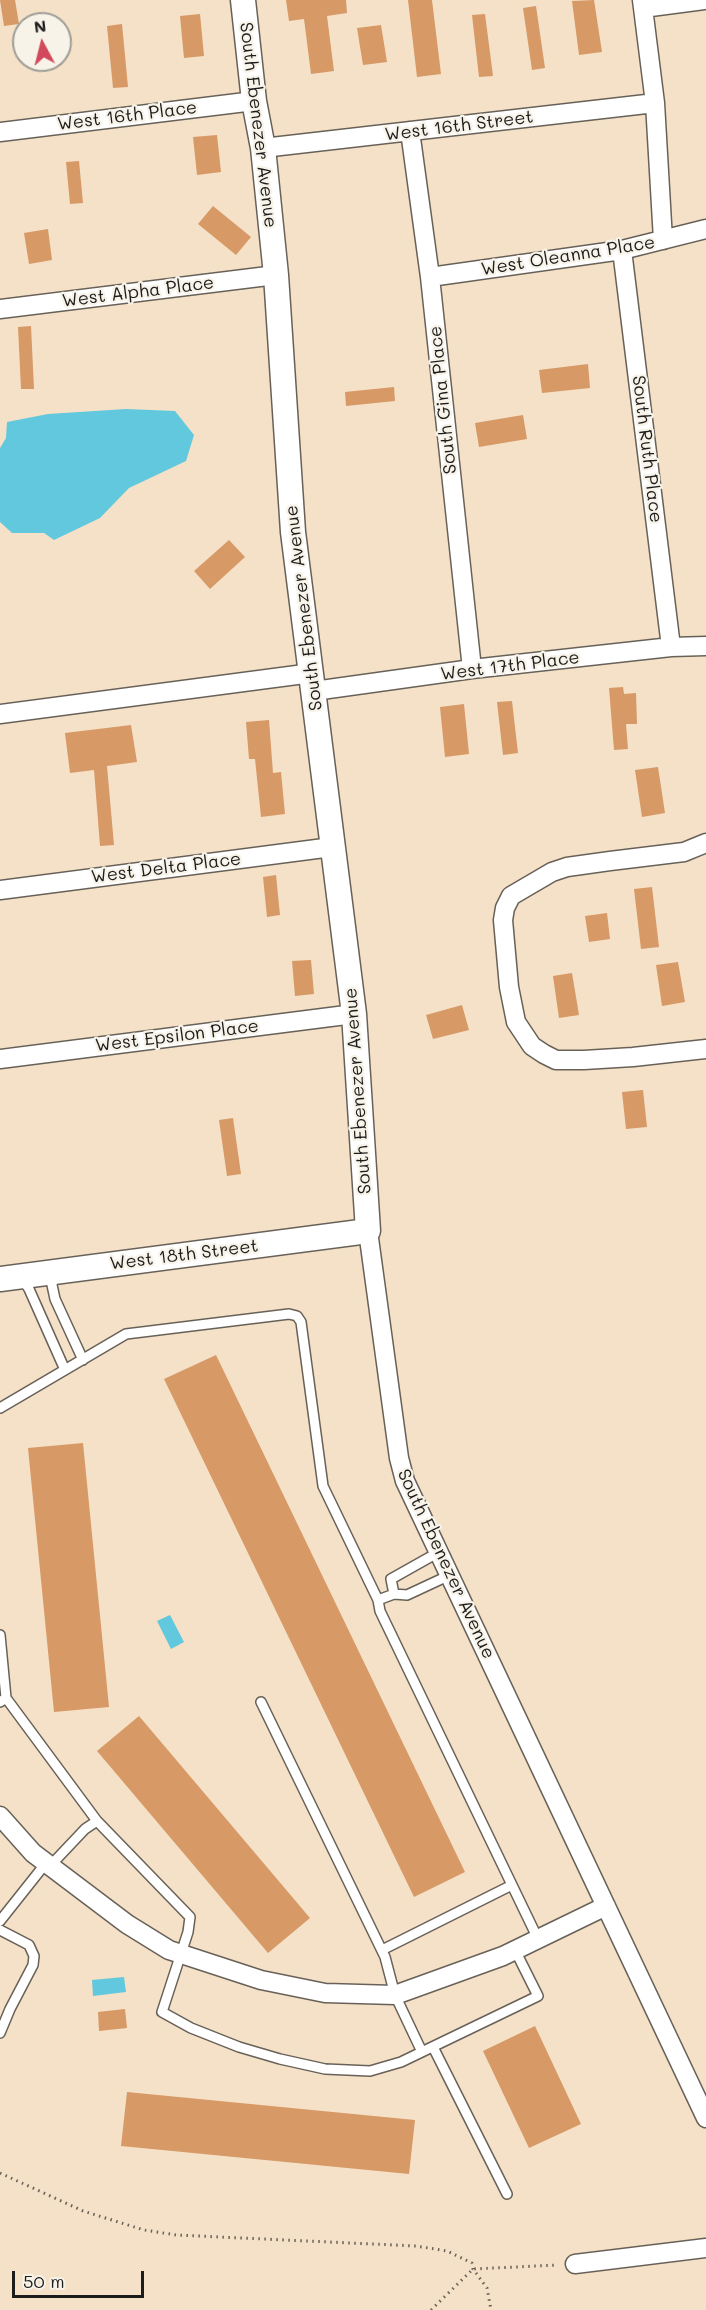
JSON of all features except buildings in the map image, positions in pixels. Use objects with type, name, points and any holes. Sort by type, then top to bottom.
[{"type":"street","name":"South Ebenezer Avenue","points":[[243,0],[254,101],[263,148],[276,275],[293,532],[354,1014],[368,1231],[399,1458],[405,1481],[706,2118]]},
{"type":"street","points":[[663,240],[655,103],[642,4],[704,0]]},
{"type":"street","name":"West 16th Place","points":[[0,132],[254,101]]},
{"type":"street","name":"West 16th Street","points":[[263,148],[655,103]]},
{"type":"street","name":"South Gina Place","points":[[410,131],[430,277],[472,669]]},
{"type":"street","name":"West Oleanna Place","points":[[430,277],[622,250],[706,229]]},
{"type":"street","name":"South Ruth Place","points":[[622,250],[671,647]]},
{"type":"street","name":"West Alpha Place","points":[[0,309],[276,275]]},
{"type":"street","name":"West 17th Place","points":[[0,714],[313,682],[472,669],[671,647],[706,646]]},
{"type":"street","points":[[706,843],[684,852],[567,867],[537,880],[511,896],[505,908],[503,920],[509,987],[516,1022],[532,1046],[544,1054],[556,1060],[584,1060],[633,1058],[706,1049]]},
{"type":"street","name":"West Delta Place","points":[[0,890],[332,847]]},
{"type":"street","name":"West Epsilon Place","points":[[0,1059],[354,1014]]},
{"type":"street","name":"West 18th Street","points":[[10,1278],[368,1231]]},
{"type":"street","points":[[0,1816],[33,1853],[48,1865],[128,1924],[170,1950],[261,1980],[325,1993],[395,1995],[515,1950],[606,1906]]},
{"type":"street","points":[[575,2264],[706,2248]]},
{"type":"lane","points":[[55,1271],[52,1285],[55,1299],[83,1360]]},
{"type":"lane","points":[[10,1278],[29,1289],[65,1370]]},
{"type":"lane","points":[[0,1408],[126,1334],[288,1314],[297,1316],[301,1322],[324,1486],[378,1600],[380,1611],[538,1939]]},
{"type":"lane","points":[[394,1594],[391,1579],[439,1551]]},
{"type":"lane","points":[[378,1600],[394,1594],[407,1595],[450,1575]]},
{"type":"lane","points":[[0,1635],[3,1700],[97,1821],[190,1917],[181,1954],[162,2012],[201,2031],[259,2053],[326,2069],[370,2071],[401,2062],[538,1996],[515,1950]]},
{"type":"lane","points":[[261,1702],[382,1950],[395,1995],[422,2052]]},
{"type":"lane","points":[[0,1921],[48,1865],[85,1829],[97,1821]]},
{"type":"lane","points":[[382,1950],[512,1885]]},
{"type":"lane","points":[[0,1930],[29,1945],[34,1956],[33,1965],[0,2033]]},
{"type":"lane","points":[[433,2047],[507,2194]]},
{"type":"path","points":[[0,2173],[83,2211],[144,2230],[176,2235],[424,2247],[447,2251],[472,2263],[473,2269],[486,2288],[491,2310]]},
{"type":"path","points":[[431,2310],[473,2269],[575,2264]]},
{"type":"water","points":[[126,409],[175,411],[194,435],[186,461],[129,488],[100,518],[54,540],[44,533],[12,533],[0,522],[0,448],[6,438],[7,422],[48,414]]},
{"type":"water","points":[[170,1615],[184,1642],[171,1649],[157,1621]]},
{"type":"water","points":[[124,1977],[126,1992],[93,1996],[92,1980]]}]
